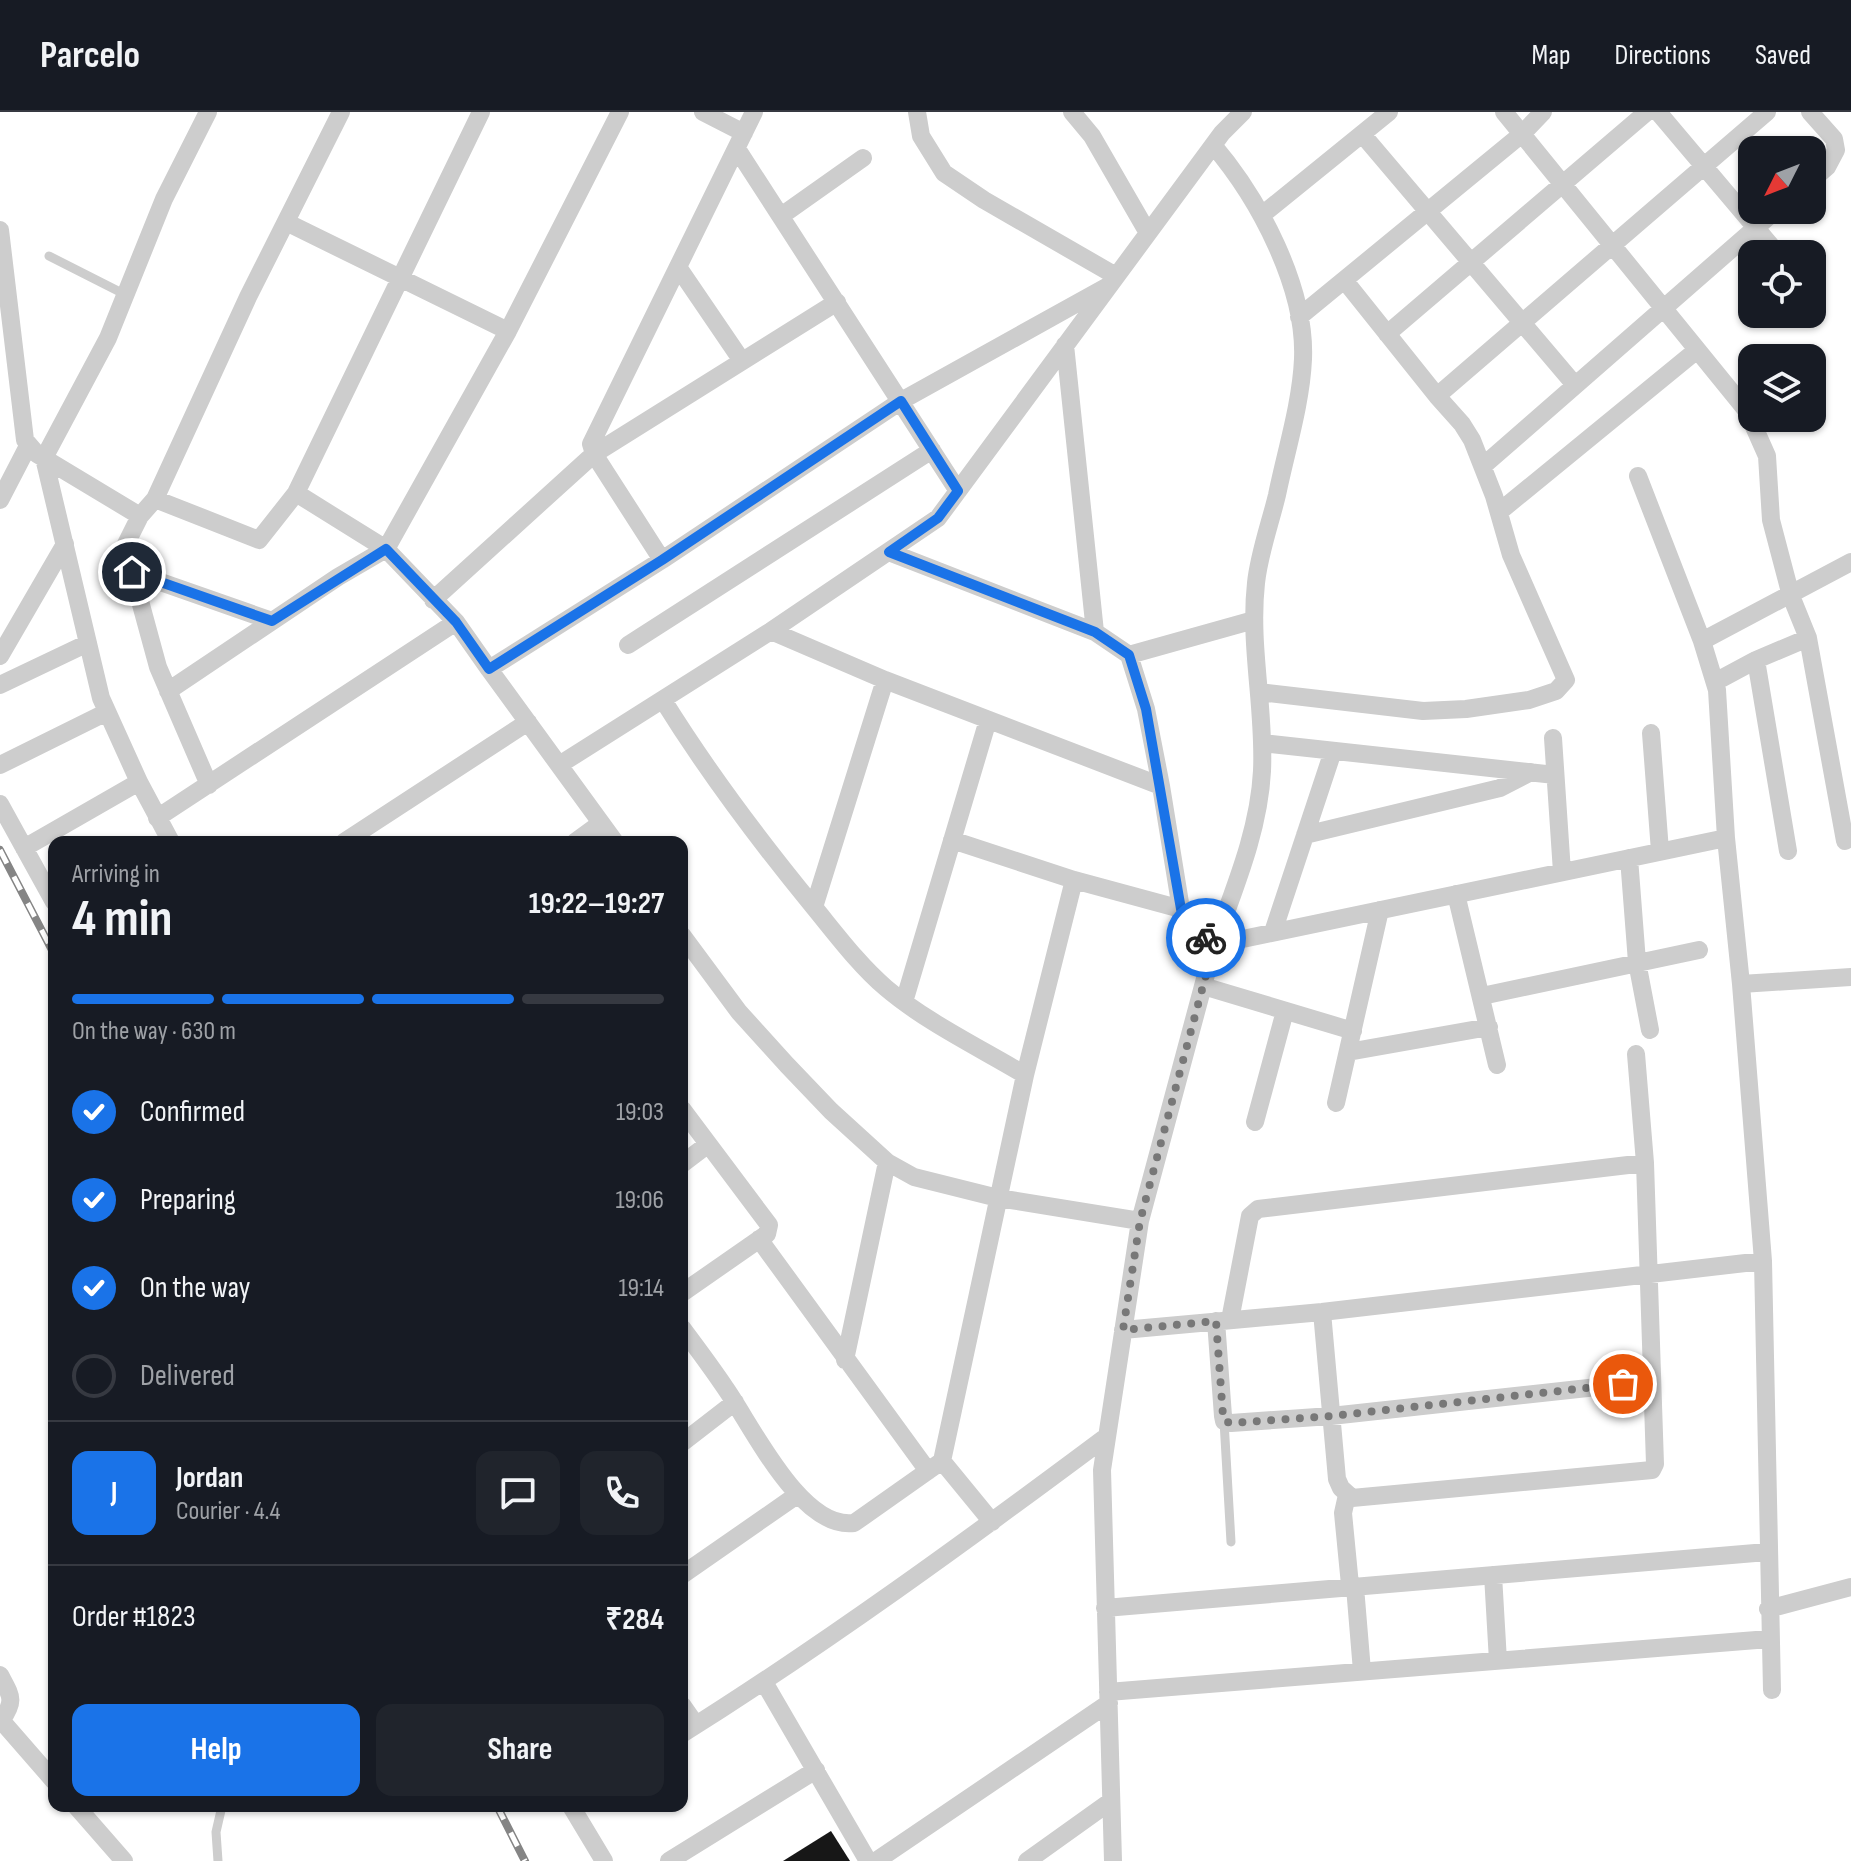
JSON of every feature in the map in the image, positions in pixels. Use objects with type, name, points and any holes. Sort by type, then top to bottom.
[{"type":"street","points":[[168,836],[101,698],[44,458],[108,338],[164,199],[208,112]]},
{"type":"street","points":[[209,785],[158,667],[125,546],[140,516],[155,499],[248,297],[341,112]]},
{"type":"street","points":[[155,499],[259,540],[296,493],[481,112]]},
{"type":"street","points":[[168,691],[386,549],[508,331],[620,112]]},
{"type":"street","points":[[703,112],[741,141],[781,216],[958,491]]},
{"type":"street","points":[[662,560],[594,454],[591,444],[754,112]]},
{"type":"street","points":[[917,112],[921,136],[944,173],[1112,281]]},
{"type":"street","points":[[1072,112],[1092,136],[1148,233]]},
{"type":"street","points":[[559,765],[771,631],[938,518],[1213,145],[1243,112]]},
{"type":"street","points":[[1262,215],[1389,112]]},
{"type":"street","points":[[1504,112],[1747,411],[1767,456],[1771,520],[1791,596],[1808,638],[1845,841]]},
{"type":"street","points":[[1299,317],[1522,134],[1543,112]]},
{"type":"street","points":[[1387,334],[1647,112]]},
{"type":"street","points":[[1658,112],[1767,240]]},
{"type":"street","points":[[1437,396],[1767,112]]},
{"type":"street","points":[[1810,112],[1834,139],[1836,150],[1826,168]]},
{"type":"street","points":[[1362,134],[1575,385]]},
{"type":"street","points":[[1113,1861],[1101,1508],[1106,1437],[1140,1221],[1214,945],[1250,842],[1259,801],[1262,743],[1254,620],[1256,581],[1299,393],[1303,360],[1299,317],[1288,277],[1262,215],[1233,168],[1213,145]]},
{"type":"street","points":[[781,216],[863,158]]},
{"type":"street","points":[[286,222],[508,331]]},
{"type":"street","points":[[1483,466],[1760,224]]},
{"type":"street","points":[[1,237],[25,440],[44,458],[140,516]]},
{"type":"street","points":[[678,267],[742,361]]},
{"type":"street","points":[[489,669],[662,560],[901,401],[1112,281]]},
{"type":"street","points":[[1259,692],[1423,711],[1518,702],[1556,691],[1566,680],[1511,555],[1483,466],[1462,424],[1345,281]]},
{"type":"street","points":[[433,600],[594,454],[837,302]]},
{"type":"street","points":[[1065,345],[1095,632]]},
{"type":"street","points":[[1499,512],[1697,350]]},
{"type":"street","points":[[0,500],[28,446]]},
{"type":"street","points":[[628,645],[932,450]]},
{"type":"street","points":[[1638,476],[1715,682],[1763,1261],[1772,1690]]},
{"type":"street","points":[[296,493],[386,549],[456,622],[611,836]]},
{"type":"street","points":[[0,656],[65,544]]},
{"type":"street","points":[[889,552],[1095,632],[1129,655],[1146,709],[1181,909]]},
{"type":"street","points":[[1702,641],[1851,562]]},
{"type":"street","points":[[132,572],[272,621]]},
{"type":"street","points":[[1129,655],[1254,620]]},
{"type":"street","points":[[157,818],[456,622]]},
{"type":"street","points":[[771,631],[885,680],[1161,786]]},
{"type":"street","points":[[1715,682],[1808,638]]},
{"type":"street","points":[[0,685],[88,643]]},
{"type":"street","points":[[1756,660],[1788,851]]},
{"type":"street","points":[[814,907],[885,680]]},
{"type":"street","points":[[663,700],[755,837],[884,987],[1025,1075]]},
{"type":"street","points":[[0,765],[107,712]]},
{"type":"street","points":[[904,1002],[988,720]]},
{"type":"street","points":[[353,836],[528,722]]},
{"type":"street","points":[[1651,733],[1660,851]]},
{"type":"street","points":[[1553,738],[1562,872]]},
{"type":"street","points":[[1262,743],[1555,775]]},
{"type":"street","points":[[1273,932],[1333,751]]},
{"type":"street","points":[[1305,835],[1500,788],[1531,772]]},
{"type":"street","points":[[24,848],[139,782]]},
{"type":"street","points":[[0,804],[48,891]]},
{"type":"street","points":[[583,836],[601,823]]},
{"type":"street","points":[[1214,945],[1726,838]]},
{"type":"street","points":[[952,840],[1074,880],[1181,909],[1214,945]]},
{"type":"street","points":[[1629,858],[1637,962],[1650,1030]]},
{"type":"street","points":[[688,1336],[797,1495],[832,1520],[844,1525],[854,1523],[935,1466],[1025,1075],[1074,880]]},
{"type":"street","points":[[1456,894],[1497,1065]]},
{"type":"street","points":[[1336,1103],[1380,910]]},
{"type":"street","points":[[688,943],[739,1012],[787,1065],[887,1162],[914,1177],[998,1198],[1140,1221]]},
{"type":"street","points":[[1482,996],[1699,950]]},
{"type":"street","points":[[1741,984],[1851,977]]},
{"type":"street","points":[[1203,986],[1353,1031]]},
{"type":"street","points":[[1255,1122],[1285,1011]]},
{"type":"street","points":[[1348,1052],[1489,1027]]},
{"type":"street","points":[[1322,1312],[1337,1479],[1352,1498],[1652,1470],[1655,1464],[1645,1163],[1636,1054]]},
{"type":"street","points":[[688,1118],[769,1225],[767,1234],[688,1289]]},
{"type":"street","points":[[688,1159],[707,1145]]},
{"type":"street","points":[[845,1360],[887,1162]]},
{"type":"street","points":[[1645,1163],[1258,1209],[1250,1216],[1223,1321],[1224,1421],[1331,1416],[1652,1381]]},
{"type":"street","points":[[759,1239],[845,1360],[935,1466],[992,1522]]},
{"type":"street","points":[[1123,1330],[1322,1312],[1763,1261]]},
{"type":"street","points":[[688,1438],[735,1402]]},
{"type":"street","points":[[689,1730],[764,1682],[992,1522],[1106,1437]]},
{"type":"street","points":[[688,1571],[797,1495]]},
{"type":"street","points":[[1347,1495],[1343,1513],[1345,1542],[1350,1585],[1355,1587]]},
{"type":"street","points":[[1105,1608],[1767,1552]]},
{"type":"street","points":[[1493,1575],[1498,1661]]},
{"type":"street","points":[[1355,1587],[1362,1671]]},
{"type":"street","points":[[1768,1609],[1851,1587]]},
{"type":"street","points":[[876,1861],[1108,1697],[1362,1671],[1769,1639]]},
{"type":"street","points":[[0,1675],[10,1693],[11,1702],[1,1720],[48,1774]]},
{"type":"street","points":[[764,1682],[868,1861]]},
{"type":"street","points":[[669,1861],[816,1770]]},
{"type":"street","points":[[1027,1861],[1111,1801]]},
{"type":"street","points":[[81,1812],[124,1861]]},
{"type":"street","points":[[575,1812],[604,1861]]},
{"type":"lane","points":[[49,256],[126,295]]},
{"type":"lane","points":[[1224,1421],[1231,1542]]},
{"type":"lane","points":[[218,1861],[216,1832],[221,1812]]},
{"type":"building","points":[[831,1831],[850,1861],[783,1861]]},
{"type":"railway","points":[[0,850],[48,942]]},
{"type":"railway","points":[[500,1812],[525,1861]]},
{"type":"way so far","points":[[1206,938],[1214,945],[1140,1221],[1123,1330],[1216,1321],[1223,1416],[1224,1421],[1231,1423],[1331,1416],[1623,1384]]},
{"type":"route","points":[[132,572],[272,621],[386,549],[456,622],[489,669],[662,560],[901,401],[958,491],[938,518],[889,552],[1095,632],[1129,655],[1146,709],[1181,909],[1206,938]]}]
